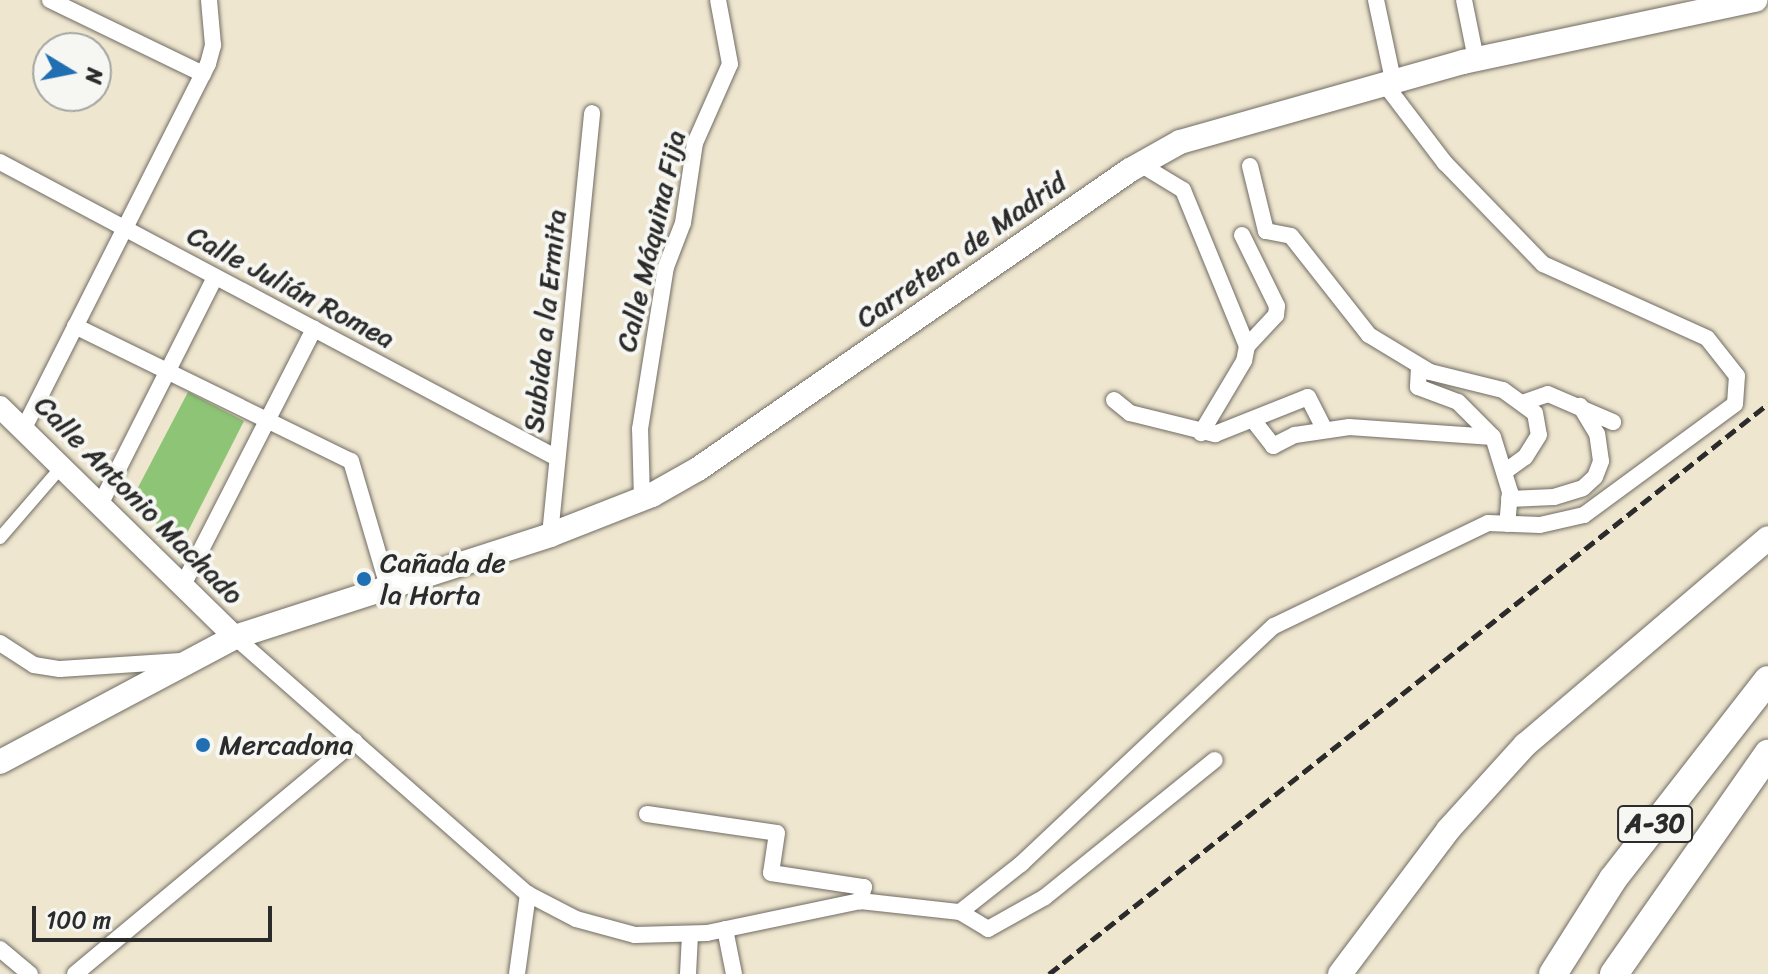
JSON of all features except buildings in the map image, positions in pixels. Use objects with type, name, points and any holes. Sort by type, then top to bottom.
[{"type":"highway","name":"A-30","points":[[1553,974],[1613,879],[1768,680]]},
{"type":"highway","name":"A-30","points":[[1614,974],[1768,754]]},
{"type":"main road","name":"Carretera de Madrid","points":[[0,762],[235,637],[550,535],[642,499],[698,469],[1140,164],[1180,142],[1476,59],[1755,0]]},
{"type":"main road","name":"Calle Antonio Machado","points":[[0,407],[63,465],[235,637]]},
{"type":"main road","points":[[1340,974],[1448,830],[1525,745],[1768,538]]},
{"type":"street","points":[[50,0],[203,74]]},
{"type":"street","points":[[24,428],[203,74],[213,45],[209,0]]},
{"type":"street","name":"Calle Máquina Fija","points":[[642,499],[640,429],[666,267],[683,223],[695,143],[730,64],[718,0]]},
{"type":"street","points":[[960,912],[1021,864],[1274,626],[1488,523],[1540,525],[1584,515],[1735,404],[1737,376],[1707,338],[1543,264],[1445,163],[1389,82],[1376,0]]},
{"type":"street","points":[[1464,0],[1476,59]]},
{"type":"street","name":"Subida a la Ermita","points":[[550,535],[592,113]]},
{"type":"street","name":"Calle Julián Romea","points":[[0,162],[557,458]]},
{"type":"street","points":[[1140,164],[1183,190],[1247,346]]},
{"type":"street","points":[[1250,166],[1266,231],[1291,236],[1369,335],[1424,370],[1503,390],[1525,402],[1539,423],[1539,435],[1525,457],[1506,471]]},
{"type":"street","points":[[1201,433],[1244,361],[1247,346],[1276,315],[1277,306],[1242,235]]},
{"type":"street","points":[[101,503],[215,277]]},
{"type":"street","points":[[75,326],[351,461],[388,587]]},
{"type":"street","points":[[183,585],[314,329]]},
{"type":"street","points":[[1424,370],[1418,387],[1458,402],[1493,437],[1506,471],[1509,499],[1507,524]]},
{"type":"street","points":[[1525,402],[1548,394],[1613,422]]},
{"type":"street","points":[[1114,400],[1130,413],[1215,434],[1308,397],[1324,428]]},
{"type":"street","points":[[1509,499],[1554,497],[1583,488],[1595,477],[1601,461],[1597,434],[1580,406]]},
{"type":"street","points":[[1253,420],[1266,445],[1273,446],[1324,428],[1493,437]]},
{"type":"street","points":[[0,538],[63,465]]},
{"type":"street","points":[[235,637],[528,894],[576,919],[617,931],[690,934],[860,901],[960,912],[988,929],[1045,897],[1215,760]]},
{"type":"street","points":[[0,643],[34,665],[60,669],[191,660]]},
{"type":"street","points":[[75,974],[355,741]]},
{"type":"street","points":[[647,814],[777,833],[771,873],[864,887],[860,901]]},
{"type":"street","points":[[517,974],[528,894]]},
{"type":"street","points":[[725,929],[734,974]]},
{"type":"street","points":[[688,974],[690,934]]},
{"type":"street","points":[[0,949],[19,971]]},
{"type":"green space","points":[[188,392],[244,421],[179,549],[133,497]]},
{"type":"railway","points":[[1049,974],[1768,404]]},
{"type":"place","name":"Cañada de la Horta","points":[[364,579]]},
{"type":"place","name":"Mercadona","points":[[203,745]]}]
